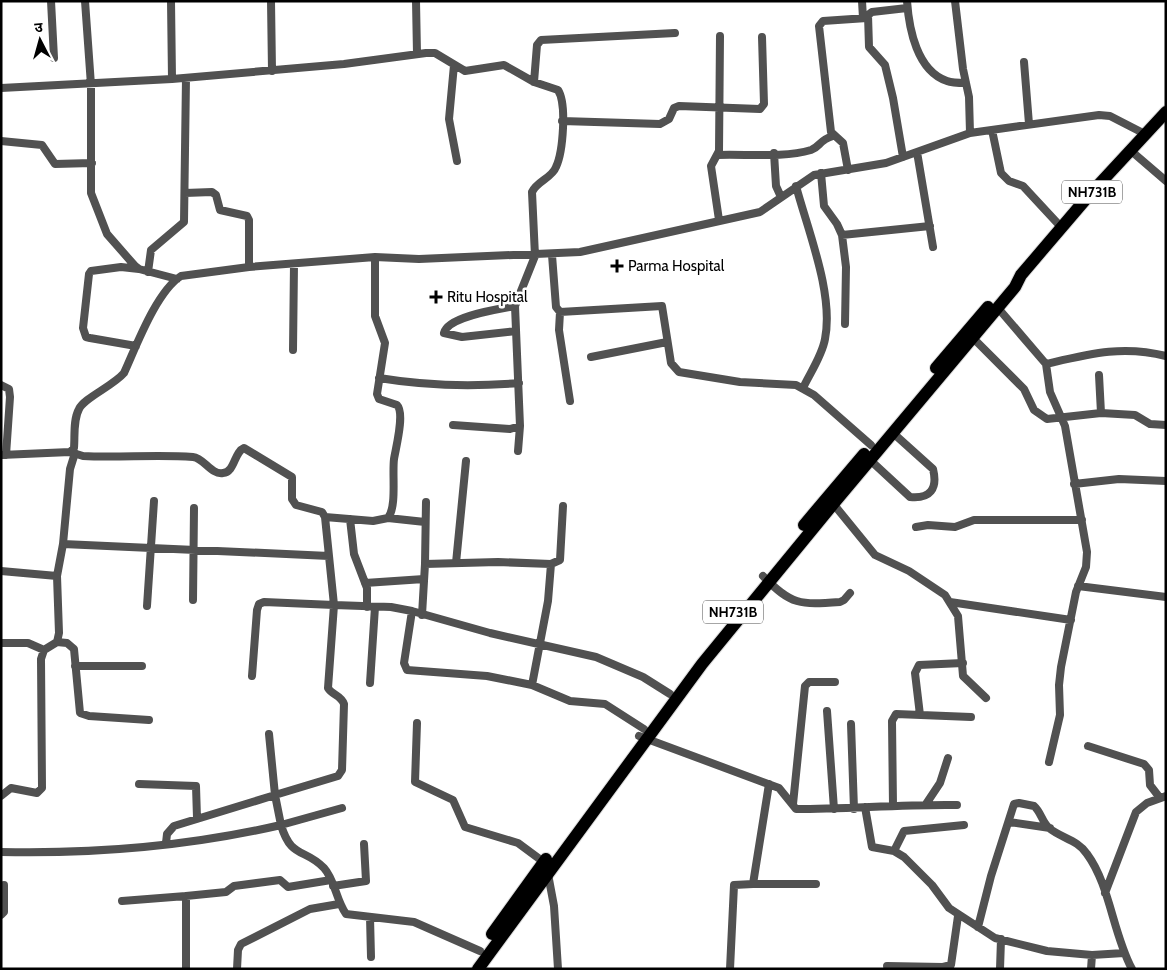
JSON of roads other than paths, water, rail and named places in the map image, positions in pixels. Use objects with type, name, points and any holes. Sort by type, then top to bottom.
[{"type":"highway","name":"NH731B","points":[[830,500],[870,460],[893,433],[998,308],[1015,287],[1021,274],[1061,227],[1166,112]]},
{"type":"highway","name":"NH731B","points":[[467,969],[601,794],[670,694],[830,500],[872,445],[1011,280],[1021,274]]},
{"type":"highway","name":"NH731B","points":[[643,735],[702,664],[766,578]]},
{"type":"highway","name":"NH731B","points":[[478,969],[546,866]]},
{"type":"street","points":[[51,1],[54,58]]},
{"type":"street","points":[[85,1],[92,85],[90,193],[103,226],[140,269]]},
{"type":"street","points":[[171,1],[172,79]]},
{"type":"street","points":[[271,1],[272,71]]},
{"type":"street","points":[[416,1],[416,54]]},
{"type":"street","points":[[862,1],[870,49],[885,65],[893,98],[903,157]]},
{"type":"street","points":[[955,1],[970,108],[970,133]]},
{"type":"street","points":[[848,170],[843,143],[833,136],[830,129],[819,26],[823,21],[865,18],[876,10],[907,5],[914,39],[922,60],[937,77],[948,82],[966,84]]},
{"type":"street","points":[[534,82],[537,45],[541,40],[676,33]]},
{"type":"street","points":[[719,220],[712,166],[718,155],[720,36]]},
{"type":"street","points":[[562,120],[660,124],[669,119],[674,108],[679,106],[757,109],[763,107],[762,37]]},
{"type":"street","points":[[1,88],[92,85],[186,78],[272,71],[434,53],[465,71],[504,65],[534,82],[558,90],[562,120],[562,140],[556,167],[532,192],[535,256],[516,306],[520,426],[518,451]]},
{"type":"street","points":[[1024,62],[1029,124]]},
{"type":"street","points":[[454,65],[449,119],[458,161]]},
{"type":"street","points":[[148,272],[151,250],[184,222],[186,78]]},
{"type":"street","points":[[57,642],[57,576],[63,544],[70,469],[79,408],[86,401],[118,381],[124,373],[149,318],[177,279],[186,275],[249,267],[375,257],[419,259],[535,256],[580,252],[760,212],[796,186],[821,173],[886,164],[970,133],[1104,115],[1145,134]]},
{"type":"street","points":[[992,130],[1001,173],[1009,181],[1023,186],[1061,227]]},
{"type":"street","points":[[718,155],[811,150],[822,139],[833,136]]},
{"type":"street","points":[[1,141],[42,145],[50,160],[59,165],[92,163]]},
{"type":"street","points":[[1130,150],[1166,181]]},
{"type":"street","points":[[917,152],[933,247]]},
{"type":"street","points":[[774,153],[776,186],[781,197]]},
{"type":"street","points":[[821,173],[824,206],[837,224],[842,235],[846,266],[845,324]]},
{"type":"street","points":[[796,186],[821,280],[826,319],[824,344],[803,388]]},
{"type":"street","points":[[185,193],[212,192],[216,195],[220,210],[247,216],[249,220],[249,267]]},
{"type":"street","points":[[842,235],[930,226]]},
{"type":"street","points":[[552,254],[556,307],[560,312],[560,330],[570,401]]},
{"type":"street","points":[[375,257],[375,316],[385,343],[379,378],[379,399],[397,405],[401,413],[393,467],[392,511],[388,518]]},
{"type":"street","points":[[293,350],[294,264]]},
{"type":"street","points":[[136,346],[86,337],[83,328],[89,274],[91,271],[121,267],[140,269],[177,279]]},
{"type":"street","points":[[560,312],[658,305],[664,310],[667,342],[672,363],[679,372],[740,382],[788,384],[803,388],[814,395],[872,445]]},
{"type":"street","points":[[516,306],[475,314],[448,326],[444,333],[462,337],[516,331]]},
{"type":"street","points":[[998,308],[1046,364],[1050,392],[1062,419],[1082,520],[1087,561],[1078,586],[1071,620],[1059,685],[1060,715],[1048,762]]},
{"type":"street","points":[[973,338],[1024,389],[1037,413],[1051,420],[1101,413],[1135,416],[1150,424],[1166,425]]},
{"type":"street","points":[[591,357],[667,342]]},
{"type":"street","points":[[1046,364],[1099,352],[1124,350],[1166,356]]},
{"type":"street","points":[[1099,375],[1101,413]]},
{"type":"street","points":[[379,378],[416,384],[470,387],[519,383]]},
{"type":"street","points":[[1,385],[9,389],[10,397],[4,455],[72,453],[109,458],[198,458],[217,473],[224,473],[229,471],[240,450],[244,448],[292,477],[292,499],[296,505],[318,509],[325,517],[334,605],[328,688],[330,692],[343,700],[344,704],[341,774],[197,818],[169,829],[166,843]]},
{"type":"street","points":[[453,425],[510,429],[520,426]]},
{"type":"street","points":[[870,460],[910,497],[927,495],[933,492],[935,487],[933,469],[893,433]]},
{"type":"street","points":[[456,563],[466,461]]},
{"type":"street","points":[[1074,484],[1119,479],[1166,481]]},
{"type":"street","points":[[830,500],[875,555],[909,571],[945,595],[958,616],[963,676],[986,698]]},
{"type":"street","points":[[147,606],[154,501]]},
{"type":"street","points":[[422,615],[426,502]]},
{"type":"street","points":[[425,564],[551,564],[560,560],[564,506]]},
{"type":"street","points":[[193,600],[194,508]]},
{"type":"street","points":[[325,517],[379,521],[388,518],[425,522]]},
{"type":"street","points":[[350,519],[354,554],[365,583],[371,607],[370,683]]},
{"type":"street","points":[[916,527],[928,525],[950,527],[974,520],[1082,520]]},
{"type":"street","points":[[63,544],[329,556]]},
{"type":"street","points":[[532,685],[548,601],[551,564]]},
{"type":"street","points":[[1,571],[57,576]]},
{"type":"street","points":[[766,578],[797,602],[840,602],[850,593]]},
{"type":"street","points":[[365,583],[424,579]]},
{"type":"street","points":[[1078,586],[1166,597]]},
{"type":"street","points":[[252,676],[257,610],[260,604],[264,602],[334,605],[412,611],[596,657],[642,677],[670,694]]},
{"type":"street","points":[[950,602],[1071,620]]},
{"type":"street","points":[[412,611],[404,663],[407,670],[486,676],[532,685],[570,701],[605,704],[643,735],[780,788],[796,808],[854,809],[926,804],[957,805]]},
{"type":"street","points":[[1,642],[28,643],[44,650]]},
{"type":"street","points":[[1,796],[12,788],[37,793],[42,788],[41,666],[44,650],[57,642],[72,645],[80,712],[89,716],[150,720]]},
{"type":"street","points":[[920,715],[915,673],[919,665],[963,663]]},
{"type":"street","points":[[75,666],[142,666]]},
{"type":"street","points":[[793,804],[805,686],[809,682],[835,682]]},
{"type":"street","points":[[826,712],[834,809]]},
{"type":"street","points":[[893,806],[892,721],[896,714],[971,717]]},
{"type":"street","points":[[417,723],[415,782],[453,800],[465,827],[518,843],[546,866],[554,906],[558,969]]},
{"type":"street","points":[[851,724],[854,809]]},
{"type":"street","points":[[269,734],[275,795],[281,825],[288,844],[324,868],[332,883],[339,904],[346,914],[414,922],[480,951]]},
{"type":"street","points":[[1088,746],[1144,764],[1149,770],[1150,785],[1163,797],[1147,803],[1136,812],[1104,893]]},
{"type":"street","points":[[926,804],[940,783],[948,758]]},
{"type":"street","points":[[139,784],[196,786],[197,818]]},
{"type":"street","points":[[753,884],[769,784]]},
{"type":"street","points":[[978,927],[991,876],[1014,804],[1019,803],[1036,807],[1050,828]]},
{"type":"street","points":[[865,807],[872,847],[894,852],[904,858],[932,885],[949,908],[958,916],[1001,939],[1047,951],[1092,955],[1124,953]]},
{"type":"street","points":[[1,852],[64,854],[166,843],[281,825],[342,808]]},
{"type":"street","points":[[1009,822],[1050,828],[1070,839],[1087,853],[1104,893],[1124,953],[1132,969]]},
{"type":"street","points":[[894,852],[904,831],[964,824]]},
{"type":"street","points":[[122,901],[226,892],[234,886],[264,881],[281,880],[288,887],[366,881],[364,844]]},
{"type":"street","points":[[730,969],[734,886],[753,884],[816,884]]},
{"type":"street","points":[[1,915],[4,912],[4,885]]},
{"type":"street","points":[[186,896],[186,969]]},
{"type":"street","points":[[235,968],[241,944],[310,909],[339,904]]},
{"type":"street","points":[[887,966],[943,968],[952,963],[958,916]]},
{"type":"street","points":[[370,917],[371,957]]},
{"type":"street","points":[[1000,969],[1001,939]]},
{"type":"street","points":[[1091,969],[1092,955]]},
{"type":"place","name":"Parma Hospital","points":[[617,266]]},
{"type":"place","name":"Ritu Hospital","points":[[436,297]]}]
